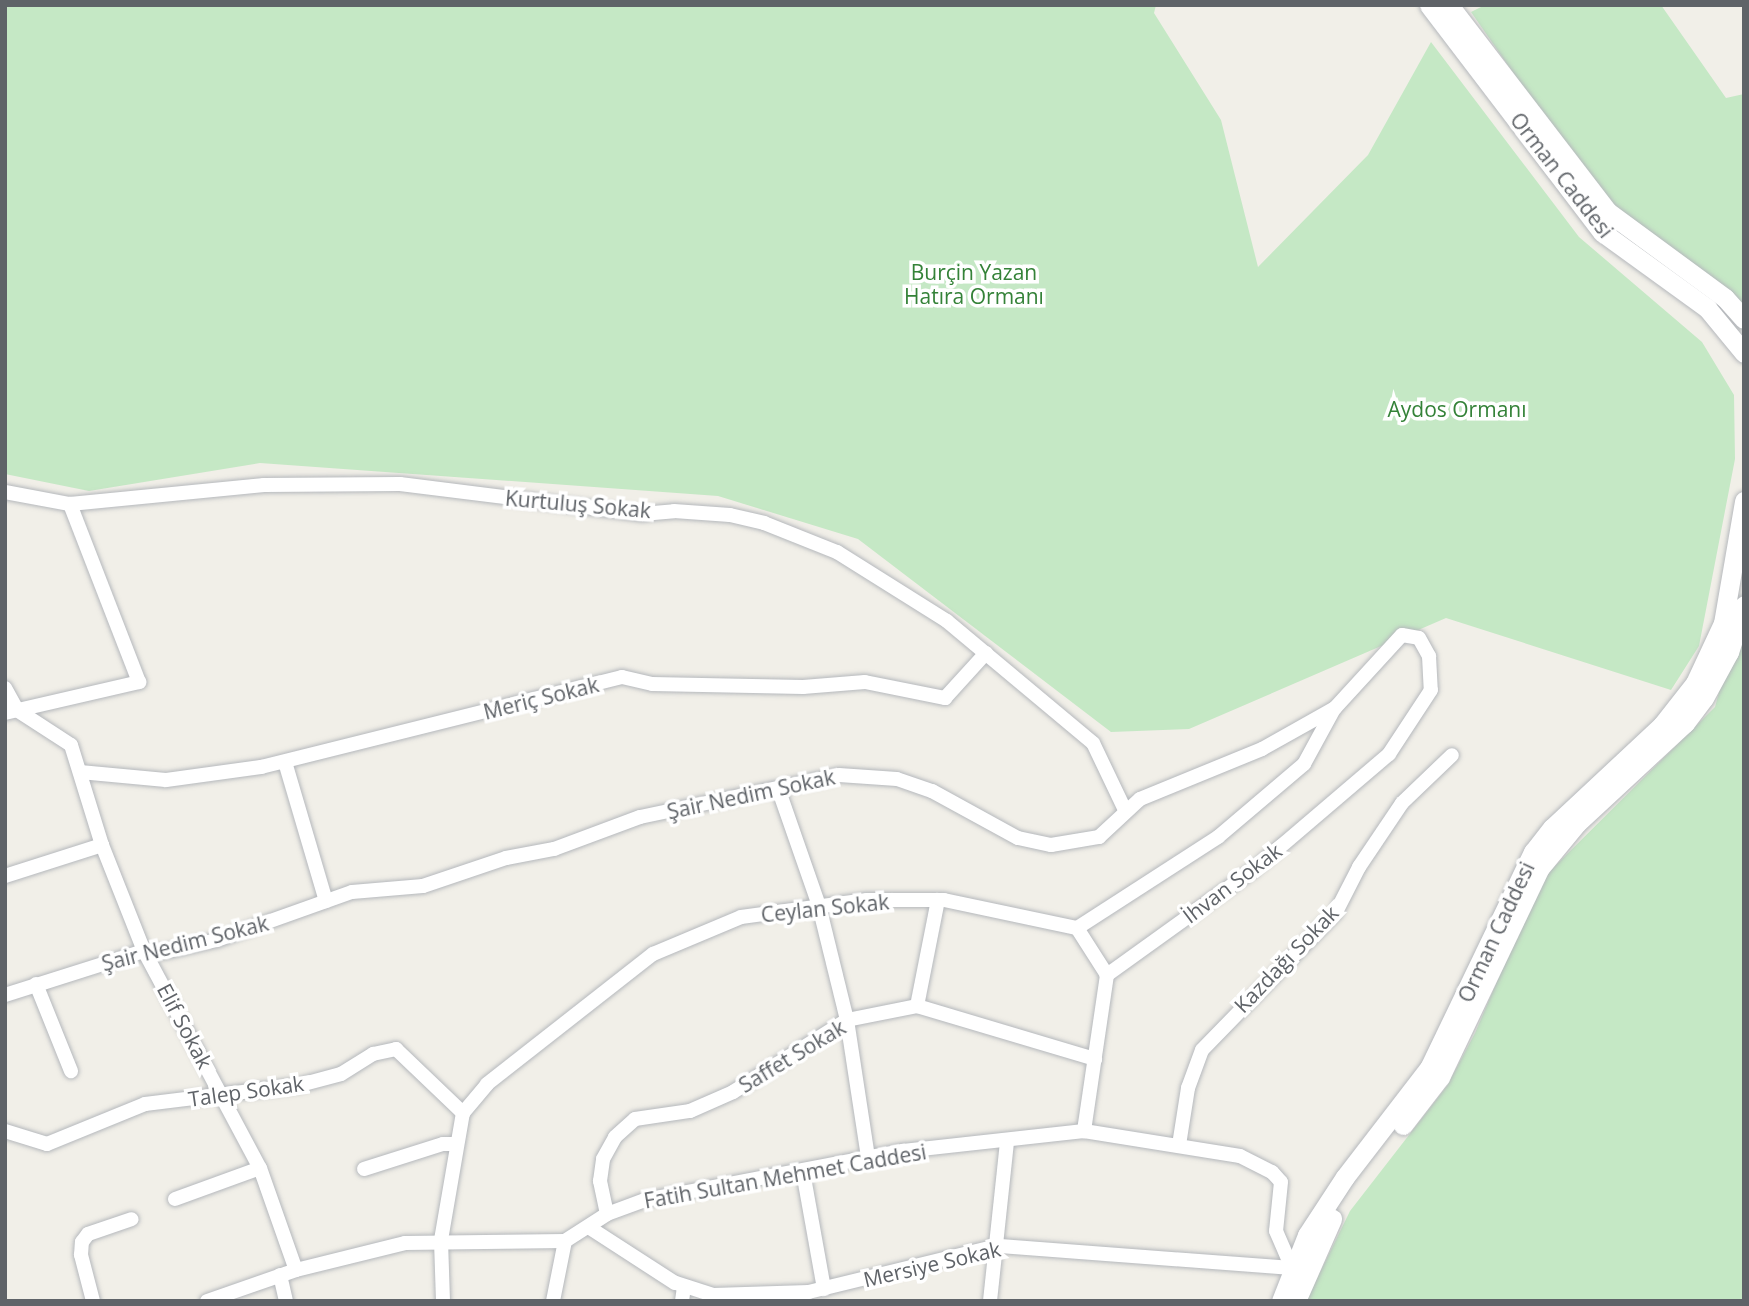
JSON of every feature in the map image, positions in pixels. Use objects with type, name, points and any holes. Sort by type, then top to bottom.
[{"type":"street","name":"Orman Caddesi","points":[[1436,6],[1608,212],[1725,298],[1744,319]]},
{"type":"street","name":"Orman Caddesi","points":[[1436,6],[1602,232],[1707,308],[1744,353]]},
{"type":"street","name":"Kurtuluş Sokak","points":[[5,492],[70,504],[264,485],[351,482],[642,514],[674,510],[730,515],[837,552],[947,621],[1093,743],[1125,810]]},
{"type":"street","name":"Orman Caddesi","points":[[1296,1301],[1299,1270],[1307,1235],[1345,1177],[1429,1068],[1533,852],[1552,828],[1662,725],[1695,683],[1723,623],[1744,501]]},
{"type":"street","points":[[11,711],[139,682],[70,504]]},
{"type":"street","name":"Orman Caddesi","points":[[1281,1301],[1342,1201],[1440,1077],[1539,869],[1577,822],[1676,732],[1704,698],[1730,652],[1744,605]]},
{"type":"street","name":"Şair Nedim Sokak","points":[[5,995],[144,951],[164,952],[217,940],[352,892],[423,886],[506,858],[554,849],[640,817],[839,775],[897,779],[932,791],[1018,838],[1051,845],[1098,837],[1140,799],[1262,749],[1335,708],[1402,635],[1419,638],[1429,656]]},
{"type":"street","name":"Meriç Sokak","points":[[80,772],[166,780],[285,762],[622,677],[652,684],[803,687],[866,682],[945,698],[986,653]]},
{"type":"street","name":"İhvan Sokak","points":[[1107,975],[1253,870],[1389,754],[1431,690],[1429,656]]},
{"type":"street","name":"Elif Sokak","points":[[5,688],[11,711],[71,745],[102,845],[144,951],[260,1168],[296,1270]]},
{"type":"street","points":[[1084,1131],[1107,975],[1077,928],[1218,837],[1304,764],[1335,708]]},
{"type":"street","name":"Kazdağı Sokak","points":[[1179,1146],[1188,1088],[1202,1050],[1336,912],[1359,867],[1402,803],[1452,755]]},
{"type":"street","points":[[285,762],[326,901]]},
{"type":"street","points":[[778,788],[819,906],[847,1020],[868,1158]]},
{"type":"street","points":[[5,876],[102,845]]},
{"type":"street","name":"Ceylan Sokak","points":[[443,1301],[440,1240],[463,1113],[487,1084],[653,954],[741,917],[867,900],[938,900],[1077,928]]},
{"type":"street","points":[[917,1006],[938,900]]},
{"type":"street","points":[[36,984],[71,1071]]},
{"type":"street","name":"Saffet Sokak","points":[[607,1214],[600,1181],[603,1159],[614,1138],[635,1119],[690,1111],[733,1092],[847,1020],[917,1006],[1095,1059]]},
{"type":"street","name":"Talep Sokak","points":[[5,1131],[47,1144],[145,1104],[223,1097],[323,1079],[373,1054],[396,1049],[463,1113]]},
{"type":"street","name":"Fatih Sultan Mehmet Caddesi","points":[[206,1301],[296,1270],[405,1243],[440,1240],[565,1241],[590,1228],[607,1214],[645,1200],[868,1158],[1084,1131],[1240,1156],[1281,1182],[1276,1231],[1299,1270]]},
{"type":"street","points":[[990,1301],[1007,1142]]},
{"type":"street","points":[[364,1169],[443,1144],[456,1144]]},
{"type":"street","points":[[175,1199],[260,1168]]},
{"type":"street","points":[[803,1172],[824,1289]]},
{"type":"street","points":[[93,1301],[81,1255],[82,1242],[88,1234],[132,1219]]},
{"type":"street","name":"Mersiye Sokak","points":[[590,1228],[683,1293],[713,1295],[824,1289],[997,1246],[1299,1270]]},
{"type":"street","points":[[553,1301],[565,1241]]},
{"type":"street","points":[[280,1275],[286,1301]]},
{"type":"green space","name":"Burçin Yazan Hatıra Ormanı","points":[[5,5],[1156,5],[1154,13],[1221,120],[1258,267],[1368,155],[1431,42],[1579,237],[1702,342],[1734,395],[1735,459],[1699,646],[1671,690],[1446,618],[1189,729],[1111,732],[858,539],[718,496],[260,463],[89,491],[5,474]]},
{"type":"green space","points":[[1485,5],[1661,5],[1726,98],[1744,94],[1744,334],[1737,320],[1621,228],[1471,12]]},
{"type":"green space","points":[[1744,600],[1744,1301],[1306,1301],[1350,1211],[1447,1086],[1475,1033],[1531,902],[1551,870],[1715,707]]},
{"type":"park label","name":"Aydos Ormanı","points":[[1457,409]]}]
